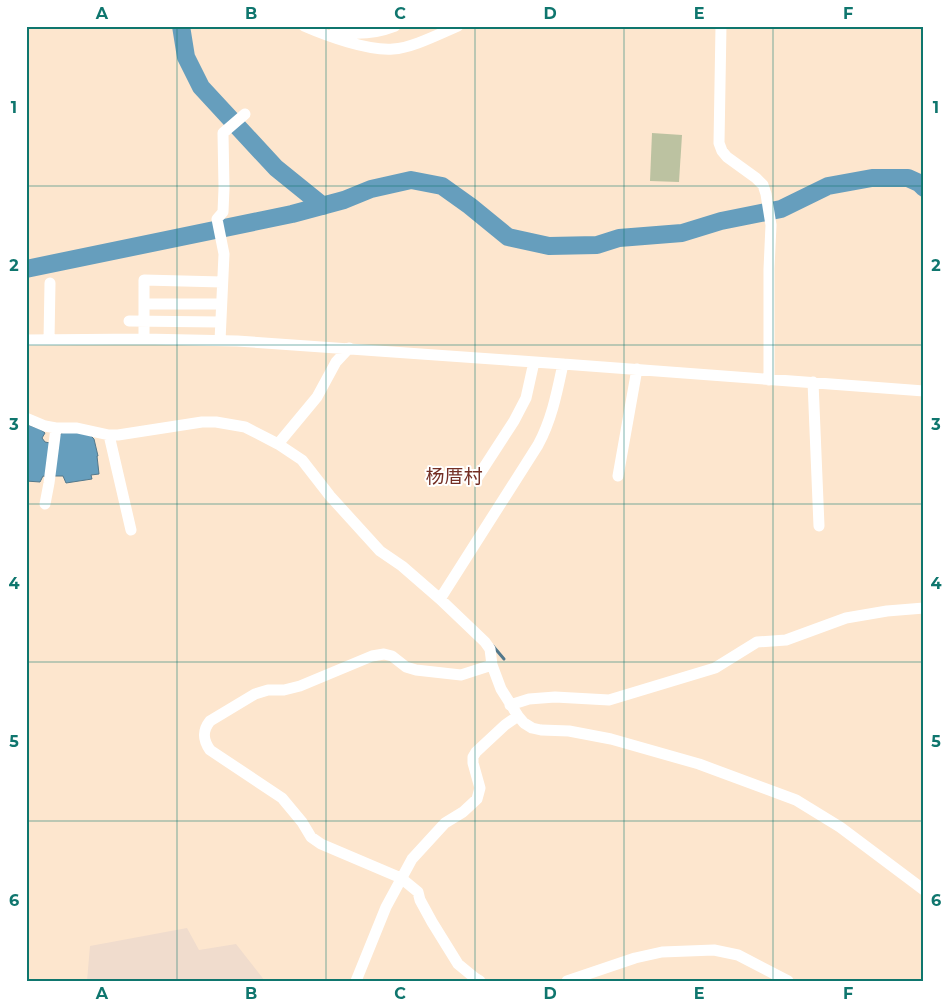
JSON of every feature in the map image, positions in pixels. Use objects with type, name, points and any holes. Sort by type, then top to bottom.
[{"type":"street","points":[[304,26],[357,44],[374,48],[393,49],[409,46],[458,26]]},
{"type":"street","points":[[312,26],[347,33],[390,28]]},
{"type":"street","points":[[721,26],[719,143],[727,157],[763,185],[771,225],[769,380]]},
{"type":"street","points":[[220,340],[224,254],[217,219],[223,212],[224,133],[245,114]]},
{"type":"street","points":[[144,339],[144,280],[222,282]]},
{"type":"street","points":[[49,340],[50,283]]},
{"type":"street","points":[[144,304],[221,304]]},
{"type":"street","points":[[129,321],[220,322]]},
{"type":"street","points":[[26,340],[220,340],[924,391]]},
{"type":"street","points":[[278,444],[317,396],[336,362],[349,348]]},
{"type":"street","points":[[477,478],[514,421],[526,398],[534,362]]},
{"type":"street","points":[[440,599],[546,430],[563,364]]},
{"type":"street","points":[[618,476],[637,370]]},
{"type":"street","points":[[813,382],[819,526]]},
{"type":"street","points":[[26,418],[56,431],[77,428],[110,435],[202,422],[216,422],[245,427],[278,444],[302,460],[383,548],[401,562],[470,627],[490,649],[492,665],[500,689],[524,723],[532,728],[541,730],[569,731],[611,739],[699,764],[796,800],[840,827],[924,890]]},
{"type":"street","points":[[45,504],[56,431]]},
{"type":"street","points":[[110,435],[131,530]]},
{"type":"street","points":[[510,705],[529,699],[555,697],[609,700],[715,668],[757,642],[786,640],[846,618],[888,611],[924,608]]},
{"type":"street","points":[[480,981],[458,964],[432,922],[420,900],[418,892],[401,878],[321,844],[311,837],[302,822],[282,798],[210,750],[204,736],[206,727],[210,722],[255,694],[268,690],[284,690],[300,686],[372,656],[384,654],[392,656],[406,667],[416,670],[462,675],[492,665]]},
{"type":"street","points":[[356,981],[386,907],[412,859],[445,822],[463,812],[476,799],[480,788],[473,763],[473,757],[476,752],[518,716]]},
{"type":"street","points":[[567,981],[635,958],[662,952],[714,950],[738,956],[788,981]]},
{"type":"shaded area","points":[[187,928],[199,950],[236,944],[265,981],[87,981],[90,946]]},
{"type":"green space","points":[[652,133],[682,135],[679,182],[650,181]]},
{"type":"water","points":[[26,424],[40,429],[45,433],[42,438],[45,442],[50,443],[66,430],[89,434],[94,439],[98,456],[99,474],[91,475],[92,479],[66,483],[63,476],[52,478],[43,476],[40,482],[26,481]]},
{"type":"waterway","points":[[181,26],[186,57],[201,87],[276,168],[323,206]]},
{"type":"waterway","points":[[26,269],[292,214],[344,200],[371,189],[411,180],[442,186],[508,237],[549,246],[597,245],[619,238],[682,233],[721,221],[781,209],[828,186],[872,178],[908,178],[919,183],[924,188]]},
{"type":"waterway","points":[[493,646],[504,659]]},
{"type":"district","name":"杨厝村","points":[[454,476]]}]
